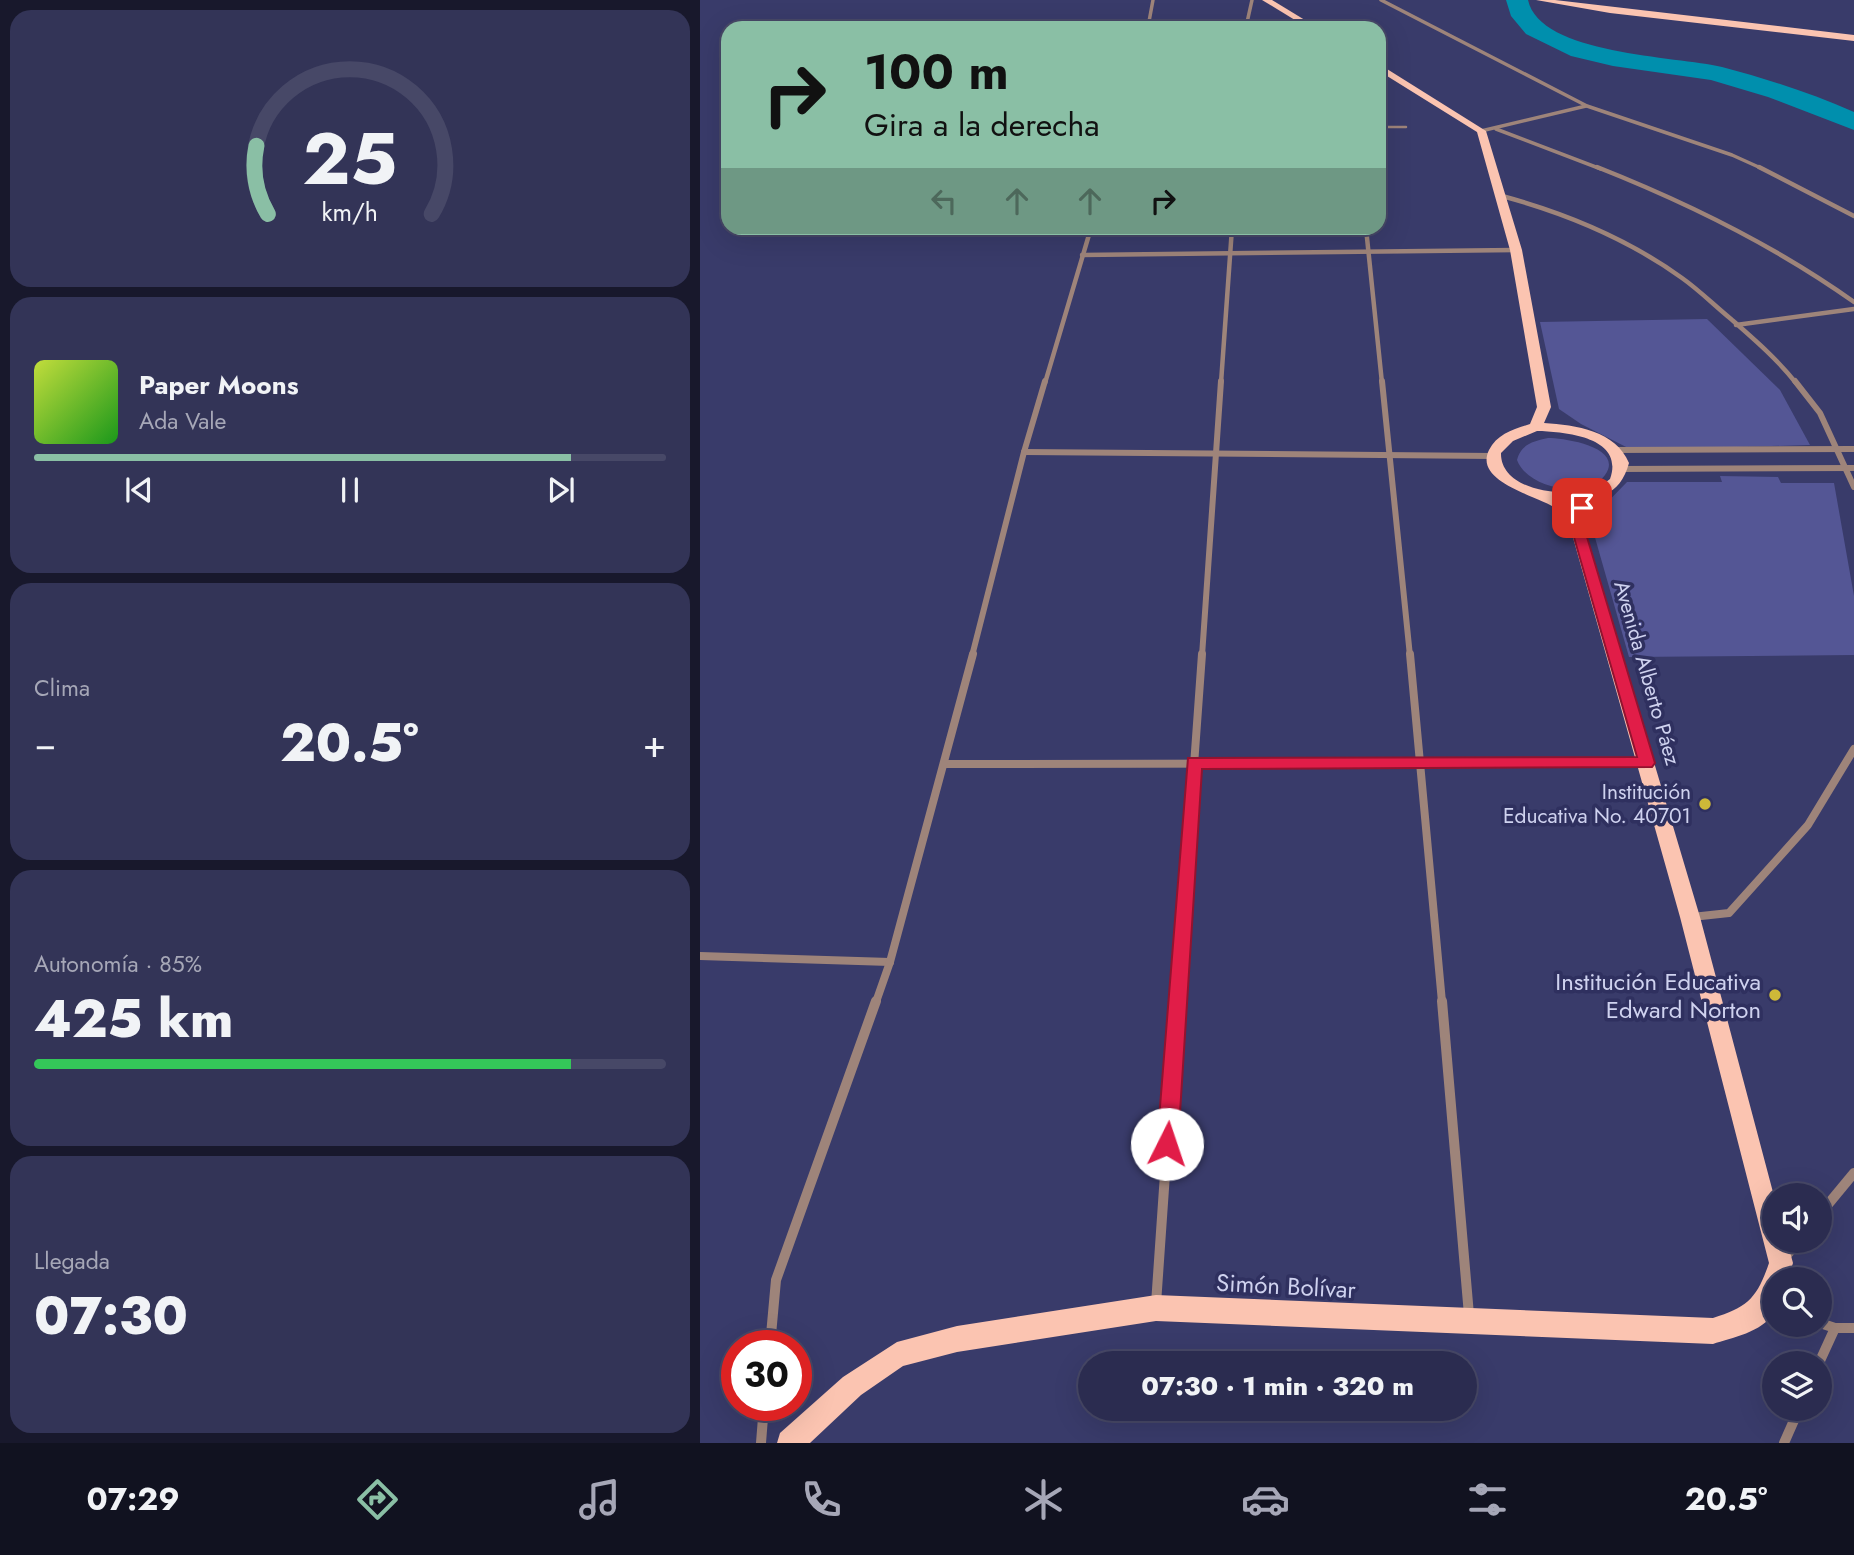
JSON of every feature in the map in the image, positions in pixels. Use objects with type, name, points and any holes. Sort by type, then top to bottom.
[{"type":"main road","points":[[1266,0],[1302,21]]},
{"type":"main road","points":[[1540,0],[1610,12],[1854,38]]},
{"type":"main road","points":[[1386,71],[1481,131],[1516,250],[1544,407],[1536,427]]},
{"type":"main road","points":[[1544,407],[1565,428]]},
{"type":"main road","points":[[1536,427],[1565,428],[1602,440],[1614,450],[1621,468],[1618,479],[1608,488],[1571,498],[1546,496],[1525,490],[1508,480],[1497,468],[1493,456],[1496,446],[1505,437],[1536,427]]},
{"type":"main road","points":[[1577,527],[1582,508],[1593,494]]},
{"type":"main road","name":"Avenida Alberto Páez","points":[[1546,496],[1564,508],[1577,527],[1647,763],[1690,917],[1774,1267]]},
{"type":"main road","name":"Simón Bolívar","points":[[797,1437],[852,1385],[897,1355],[957,1339],[1156,1308],[1713,1331],[1748,1320],[1762,1296]]},
{"type":"street","points":[[1149,21],[1153,0]]},
{"type":"street","points":[[1247,21],[1252,0]]},
{"type":"street","points":[[1381,0],[1587,106],[1732,155],[1779,176],[1854,216]]},
{"type":"street","points":[[1481,131],[1587,106]]},
{"type":"street","points":[[1496,129],[1670,196],[1735,227],[1796,261],[1854,302]]},
{"type":"street","points":[[1502,196],[1542,206],[1638,250],[1683,278],[1777,359],[1820,413],[1836,450],[1850,468],[1854,487]]},
{"type":"street","points":[[771,1330],[776,1280],[890,962],[945,764],[1024,452],[1089,235]]},
{"type":"street","points":[[1156,1308],[1231,235]]},
{"type":"street","points":[[1367,235],[1421,763],[1469,1323]]},
{"type":"street","points":[[1082,255],[1516,250]]},
{"type":"street","points":[[1736,325],[1854,309]]},
{"type":"street","points":[[1614,450],[1854,449]]},
{"type":"street","points":[[1024,452],[1493,456]]},
{"type":"street","points":[[1621,468],[1850,468]]},
{"type":"street","points":[[1690,917],[1729,913],[1808,825],[1854,749]]},
{"type":"street","points":[[945,764],[1647,763]]},
{"type":"street","points":[[700,956],[890,962]]},
{"type":"street","points":[[1832,1199],[1854,1172]]},
{"type":"street","points":[[1832,1327],[1854,1328]]},
{"type":"street","points":[[1824,1351],[1835,1328]]},
{"type":"street","points":[[761,1443],[763,1421]]},
{"type":"street","points":[[1784,1443],[1794,1421]]},
{"type":"lane","points":[[1386,127],[1406,127]]},
{"type":"shaded area","points":[[1707,319],[1780,390],[1810,445],[1632,450],[1581,424],[1559,409],[1540,322]]},
{"type":"shaded area","points":[[1548,438],[1578,442],[1600,451],[1607,457],[1609,465],[1605,475],[1585,488],[1572,489],[1558,488],[1532,478],[1517,460],[1519,455],[1529,444]]},
{"type":"shaded area","points":[[1720,476],[1778,477],[1781,483],[1834,483],[1854,596],[1854,655],[1629,657],[1590,520],[1627,482],[1722,482]]},
{"type":"waterway","points":[[1517,0],[1522,16],[1534,28],[1580,51],[1681,66],[1737,79],[1777,91],[1854,122]]},
{"type":"place","name":"Institución Educativa No. 40701","points":[[1705,804]]},
{"type":"place","name":"Institución Educativa Edward Norton","points":[[1775,995]]},
{"type":"route","points":[[1167,1144],[1194,763],[1647,763],[1577,527],[1582,508]]}]
